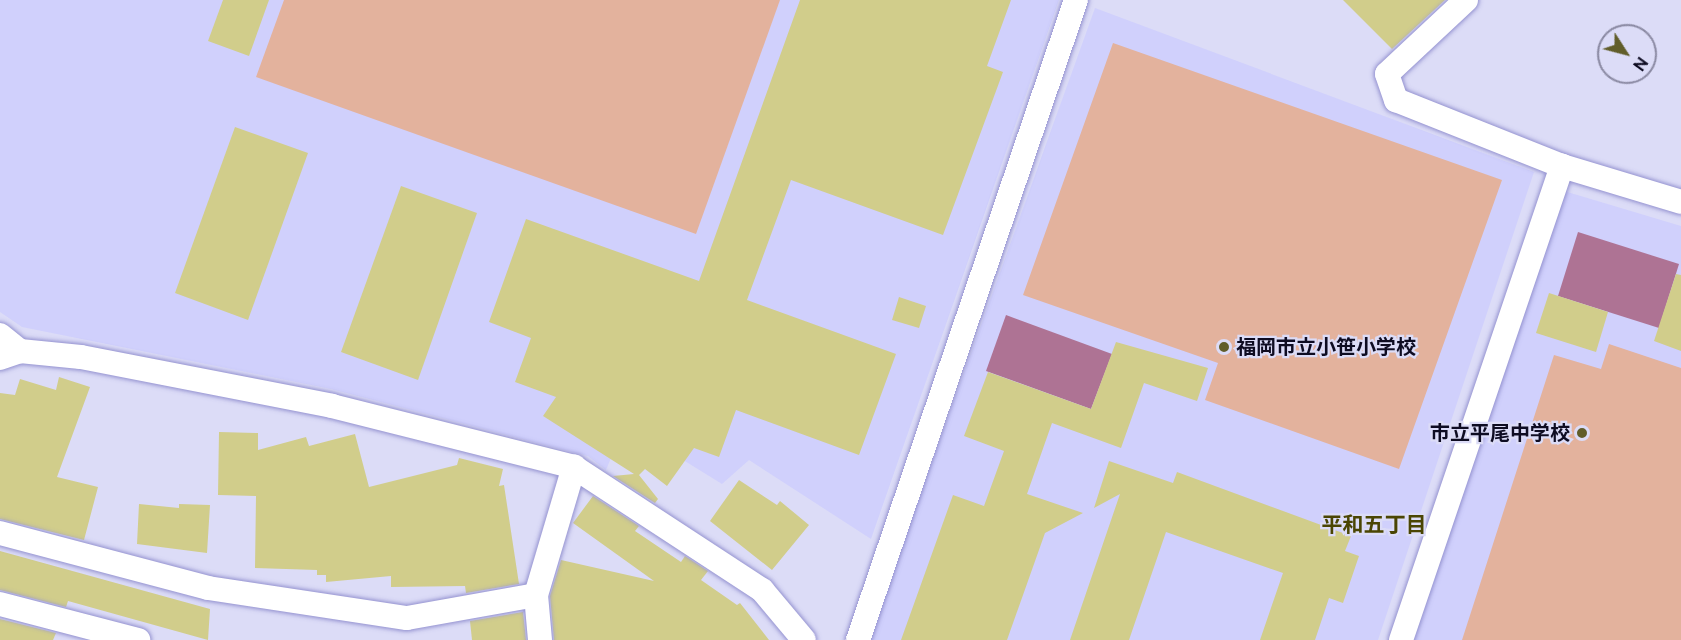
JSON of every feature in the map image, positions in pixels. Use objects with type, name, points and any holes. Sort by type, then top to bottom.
[{"type":"street","points":[[858,640],[1076,0]]},
{"type":"street","points":[[1466,0],[1387,74],[1396,100],[1562,166],[1681,202]]},
{"type":"street","points":[[1401,640],[1562,166]]},
{"type":"street","points":[[0,335],[10,355],[81,357],[332,406],[574,467],[762,590],[795,637]]},
{"type":"street","points":[[540,640],[536,595],[574,467]]},
{"type":"street","points":[[0,533],[208,588],[407,618],[536,595]]},
{"type":"street","points":[[0,604],[138,640]]},
{"type":"shaded area","points":[[0,0],[1059,0],[871,539],[749,460],[722,484],[625,424],[606,470],[588,456],[331,389],[22,327],[0,312]]},
{"type":"shaded area","points":[[284,0],[780,0],[696,234],[256,77]]},
{"type":"shaded area","name":"福岡市立小笹小学校","points":[[1095,8],[1534,172],[1378,640],[868,640]]},
{"type":"shaded area","points":[[1113,43],[1502,180],[1399,469],[1205,400],[1218,363],[1023,295]]},
{"type":"shaded area","name":"市立平尾中学校","points":[[1564,191],[1681,226],[1681,640],[1414,640]]},
{"type":"shaded area","points":[[1578,232],[1679,264],[1659,328],[1558,296]]},
{"type":"shaded area","points":[[1006,315],[1112,354],[1091,409],[986,371]]},
{"type":"shaded area","points":[[1609,344],[1681,368],[1681,640],[1462,640],[1554,355],[1601,369]]},
{"type":"building","points":[[223,0],[269,0],[249,56],[208,41]]},
{"type":"building","points":[[800,0],[1011,0],[987,66],[1003,72],[943,235],[791,180],[747,300],[896,354],[859,455],[736,410],[719,457],[694,448],[667,486],[645,469],[639,475],[658,499],[655,503],[613,476],[634,474],[543,416],[556,397],[515,382],[531,338],[489,322],[526,219],[699,281]]},
{"type":"building","points":[[1343,0],[1445,0],[1392,49]]},
{"type":"building","points":[[235,127],[308,153],[248,320],[175,293]]},
{"type":"building","points":[[401,186],[477,213],[418,380],[341,352]]},
{"type":"building","points":[[1676,274],[1681,275],[1681,351],[1654,341]]},
{"type":"building","points":[[1549,293],[1608,312],[1596,352],[1536,333]]},
{"type":"building","points":[[899,297],[926,306],[919,328],[892,320]]},
{"type":"building","points":[[1116,342],[1208,368],[1197,401],[1144,383],[1121,448],[1052,423],[1027,494],[1083,513],[1045,533],[1007,640],[901,640],[953,495],[984,506],[1004,451],[964,436],[988,372],[1091,409]]},
{"type":"building","points":[[59,377],[90,387],[57,477],[98,487],[84,540],[0,519],[0,393],[15,395],[20,379],[56,390]]},
{"type":"building","points":[[219,432],[258,433],[258,450],[306,437],[309,446],[355,434],[369,487],[457,465],[459,458],[503,469],[499,486],[504,485],[519,584],[466,593],[465,586],[391,587],[391,576],[326,582],[326,575],[317,575],[317,570],[255,568],[256,496],[218,495]]},
{"type":"building","points":[[1109,461],[1173,483],[1177,472],[1351,536],[1345,551],[1359,556],[1343,603],[1329,598],[1315,640],[1260,640],[1283,573],[1166,532],[1129,640],[1070,640],[1120,494],[1094,508]]},
{"type":"building","points":[[739,480],[777,505],[780,501],[809,525],[772,570],[710,521]]},
{"type":"building","points":[[593,496],[639,526],[635,531],[681,562],[685,556],[708,571],[701,580],[737,605],[740,603],[769,640],[554,640],[550,596],[561,560],[654,581],[573,523]]},
{"type":"building","points":[[139,504],[179,508],[179,504],[210,505],[207,553],[137,544]]},
{"type":"building","points":[[0,551],[210,609],[208,640],[68,601],[66,607],[0,590]]},
{"type":"building","points":[[523,612],[526,640],[472,640],[470,621]]},
{"type":"building","points":[[0,619],[56,633],[53,640],[0,640]]},
{"type":"place","name":"福岡市立小笹小学校","points":[[1224,347]]},
{"type":"place","name":"市立平尾中学校","points":[[1582,433]]},
{"type":"district","name":"平和五丁目","points":[[1374,525]]}]
